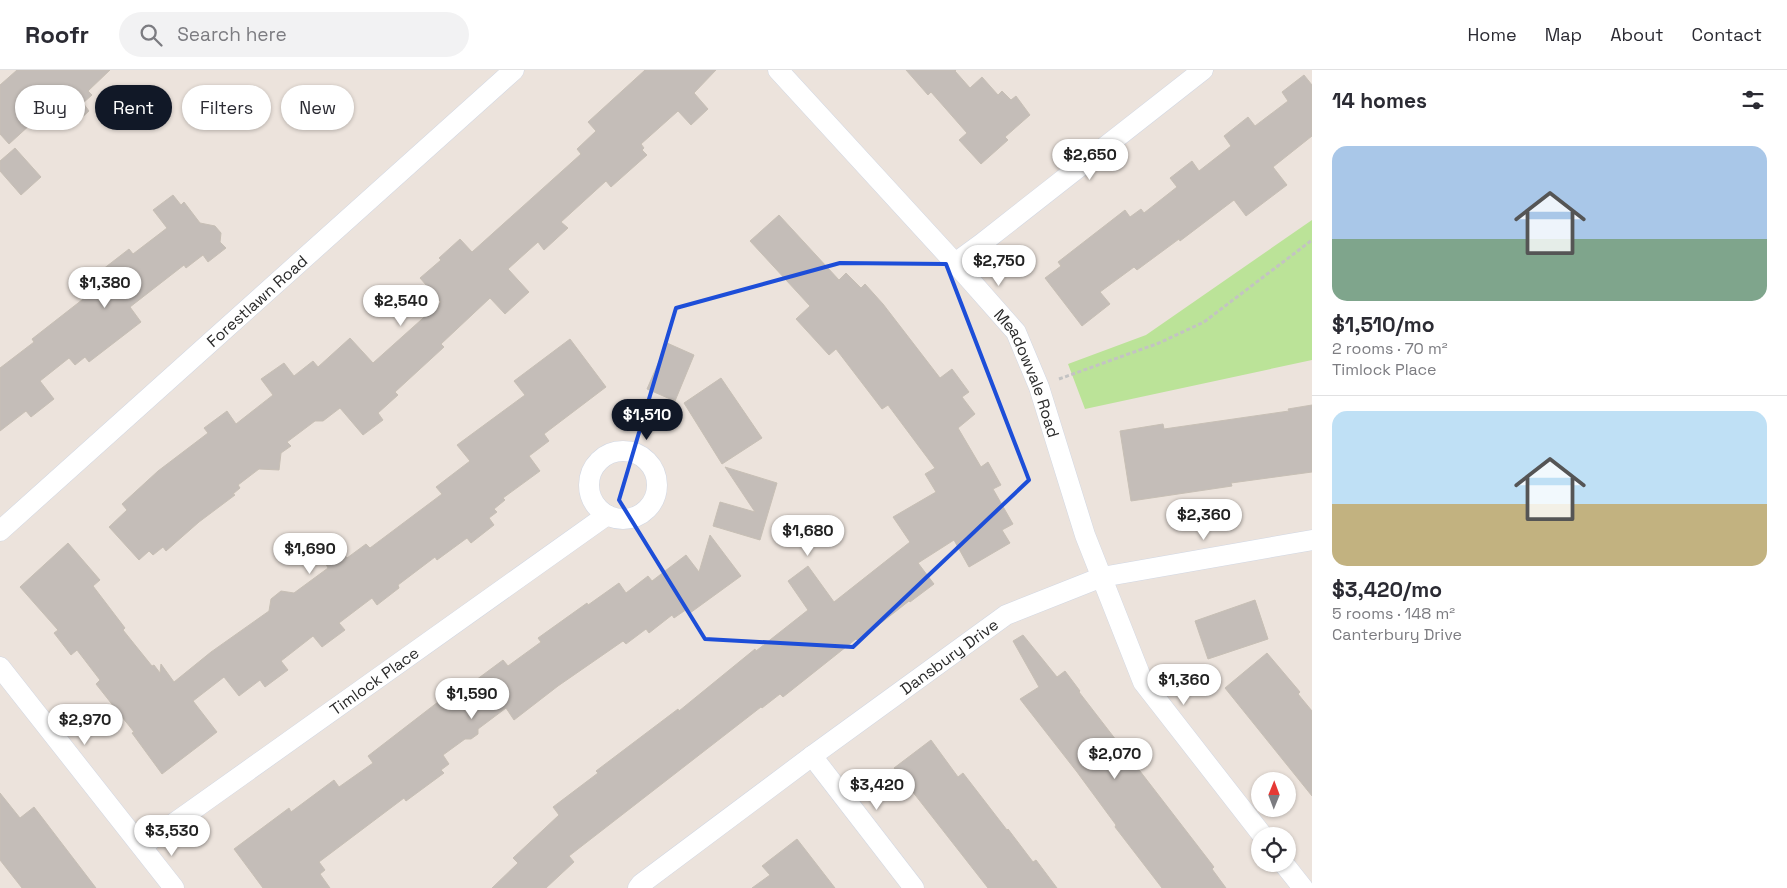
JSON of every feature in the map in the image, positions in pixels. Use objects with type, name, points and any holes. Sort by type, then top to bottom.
[{"type":"street","name":"Forestlawn Road","points":[[0,531],[514,70]]},
{"type":"street","name":"Meadowvale Road","points":[[778,70],[1016,332],[1039,387],[1085,535],[1143,682],[1256,827]]},
{"type":"street","points":[[955,263],[1203,70]]},
{"type":"street","name":"Timlock Place","points":[[142,846],[607,515]]},
{"type":"street","name":"Dansbury Drive","points":[[638,888],[812,756],[1006,614],[1102,576],[1312,540]]},
{"type":"street","points":[[0,667],[174,888]]},
{"type":"street","points":[[812,756],[914,888]]},
{"type":"street","points":[[1290,872],[1303,888]]},
{"type":"path","points":[[1039,387],[1159,343],[1204,322],[1312,240]]},
{"type":"highlighted area","points":[[840,263],[946,264],[1029,480],[853,647],[705,639],[619,500],[676,308]]},
{"type":"green space","points":[[1312,220],[1312,360],[1085,409],[1068,364],[1146,335]]},
{"type":"building","points":[[17,70],[110,70],[88,91],[92,95],[85,101],[85,85],[15,85],[15,130],[24,130],[9,144],[0,134],[0,85]]},
{"type":"building","points":[[645,70],[716,70],[694,93],[708,109],[691,125],[678,111],[641,144],[644,148],[642,150],[647,155],[611,187],[606,181],[561,222],[568,228],[544,250],[538,242],[508,269],[529,292],[505,314],[490,298],[441,344],[444,347],[395,392],[398,395],[378,413],[383,420],[363,435],[340,408],[323,421],[315,421],[287,442],[291,446],[281,453],[279,470],[259,469],[238,485],[240,488],[233,494],[235,495],[199,522],[166,551],[163,547],[153,555],[149,551],[139,560],[109,527],[127,510],[122,504],[158,471],[208,433],[204,428],[227,411],[236,424],[273,395],[261,379],[284,363],[294,376],[313,361],[318,367],[350,338],[373,363],[441,302],[420,278],[441,260],[439,258],[460,239],[472,252],[581,154],[577,149],[596,131],[588,122]]},
{"type":"building","points":[[906,70],[956,70],[970,88],[982,77],[998,95],[1002,91],[1011,100],[1016,96],[1030,115],[1005,137],[1008,140],[981,164],[959,140],[967,133],[931,92],[928,95]]},
{"type":"building","points":[[1304,75],[1312,85],[1312,136],[1273,167],[1287,185],[1246,216],[1234,200],[1180,241],[1179,239],[1137,270],[1134,267],[1100,292],[1110,304],[1082,326],[1045,278],[1061,266],[1058,262],[1125,210],[1130,217],[1141,209],[1144,213],[1177,187],[1170,178],[1192,161],[1199,171],[1231,146],[1224,136],[1248,117],[1255,126],[1288,101],[1282,92]]},
{"type":"building","points":[[85,106],[89,111],[85,115]]},
{"type":"building","points":[[15,148],[41,177],[21,195],[0,171],[0,161]]},
{"type":"building","points":[[173,195],[181,205],[184,202],[200,223],[215,226],[221,233],[220,242],[226,248],[208,262],[203,255],[186,268],[184,265],[130,307],[141,322],[89,362],[85,357],[75,365],[69,358],[40,381],[54,399],[31,417],[26,411],[0,431],[0,368],[34,342],[32,339],[96,289],[89,280],[129,249],[133,254],[167,228],[153,210]]},
{"type":"building","points":[[779,215],[839,280],[846,273],[861,288],[865,284],[883,304],[940,378],[952,369],[969,392],[962,397],[975,414],[958,428],[981,467],[988,462],[1001,485],[993,489],[1013,524],[1002,530],[1010,543],[969,567],[954,540],[918,563],[934,584],[858,641],[856,639],[783,697],[780,694],[761,707],[569,856],[574,862],[546,888],[492,888],[518,863],[513,858],[559,815],[553,807],[598,773],[596,771],[678,709],[679,711],[755,649],[756,651],[808,610],[788,581],[808,566],[834,602],[910,542],[893,517],[936,492],[925,474],[935,468],[888,405],[882,409],[836,349],[829,355],[796,319],[810,306],[750,241]]},
{"type":"building","points":[[570,339],[606,387],[544,434],[549,441],[529,456],[540,471],[503,498],[505,500],[494,509],[497,512],[489,518],[494,525],[471,543],[467,538],[437,560],[435,557],[398,585],[399,588],[377,605],[372,598],[339,623],[345,630],[322,647],[313,636],[281,661],[288,670],[265,687],[260,680],[239,696],[224,677],[193,701],[217,732],[162,774],[132,733],[134,732],[96,684],[100,680],[77,650],[71,655],[54,633],[58,630],[20,587],[68,543],[100,580],[93,586],[125,628],[123,630],[152,666],[154,665],[160,673],[161,664],[174,682],[211,652],[269,611],[271,599],[281,591],[294,593],[328,568],[326,564],[342,552],[347,558],[366,544],[370,548],[442,494],[436,487],[470,461],[457,445],[525,395],[514,381]]},
{"type":"building","points":[[667,343],[694,355],[675,401],[647,389]]},
{"type":"building","points":[[721,378],[762,438],[722,464],[684,403]]},
{"type":"building","points":[[1312,405],[1312,472],[1231,483],[1232,486],[1131,501],[1120,431],[1163,424],[1164,429],[1289,411],[1288,409]]},
{"type":"building","points":[[725,467],[777,483],[760,540],[713,526],[720,502],[755,512]]},
{"type":"building","points":[[710,535],[741,576],[690,613],[687,609],[674,618],[672,615],[649,633],[646,629],[626,644],[623,641],[558,686],[514,720],[506,708],[478,729],[478,734],[471,739],[465,739],[443,755],[449,764],[441,770],[444,773],[406,801],[404,798],[319,862],[325,870],[320,874],[330,888],[263,888],[234,849],[289,808],[291,812],[334,780],[339,787],[373,763],[368,756],[438,702],[441,706],[503,660],[508,666],[541,642],[538,638],[619,583],[626,593],[648,576],[652,581],[686,555],[699,572]]},
{"type":"building","points":[[1255,600],[1268,639],[1208,659],[1195,621]]},
{"type":"building","points":[[1023,635],[1057,677],[1065,671],[1079,692],[1214,867],[1212,869],[1226,888],[1162,888],[1115,827],[1116,825],[1077,772],[1020,699],[1039,687],[1013,641]]},
{"type":"building","points":[[1267,653],[1300,692],[1298,694],[1312,711],[1312,796],[1296,776],[1296,772],[1293,772],[1225,688]]},
{"type":"building","points":[[931,740],[958,777],[963,773],[1033,862],[1036,860],[1057,888],[988,888],[894,768]]},
{"type":"building","points":[[0,793],[20,818],[34,807],[96,888],[22,888],[0,860]]},
{"type":"building","points":[[797,839],[835,888],[752,888],[770,875],[762,866]]}]
